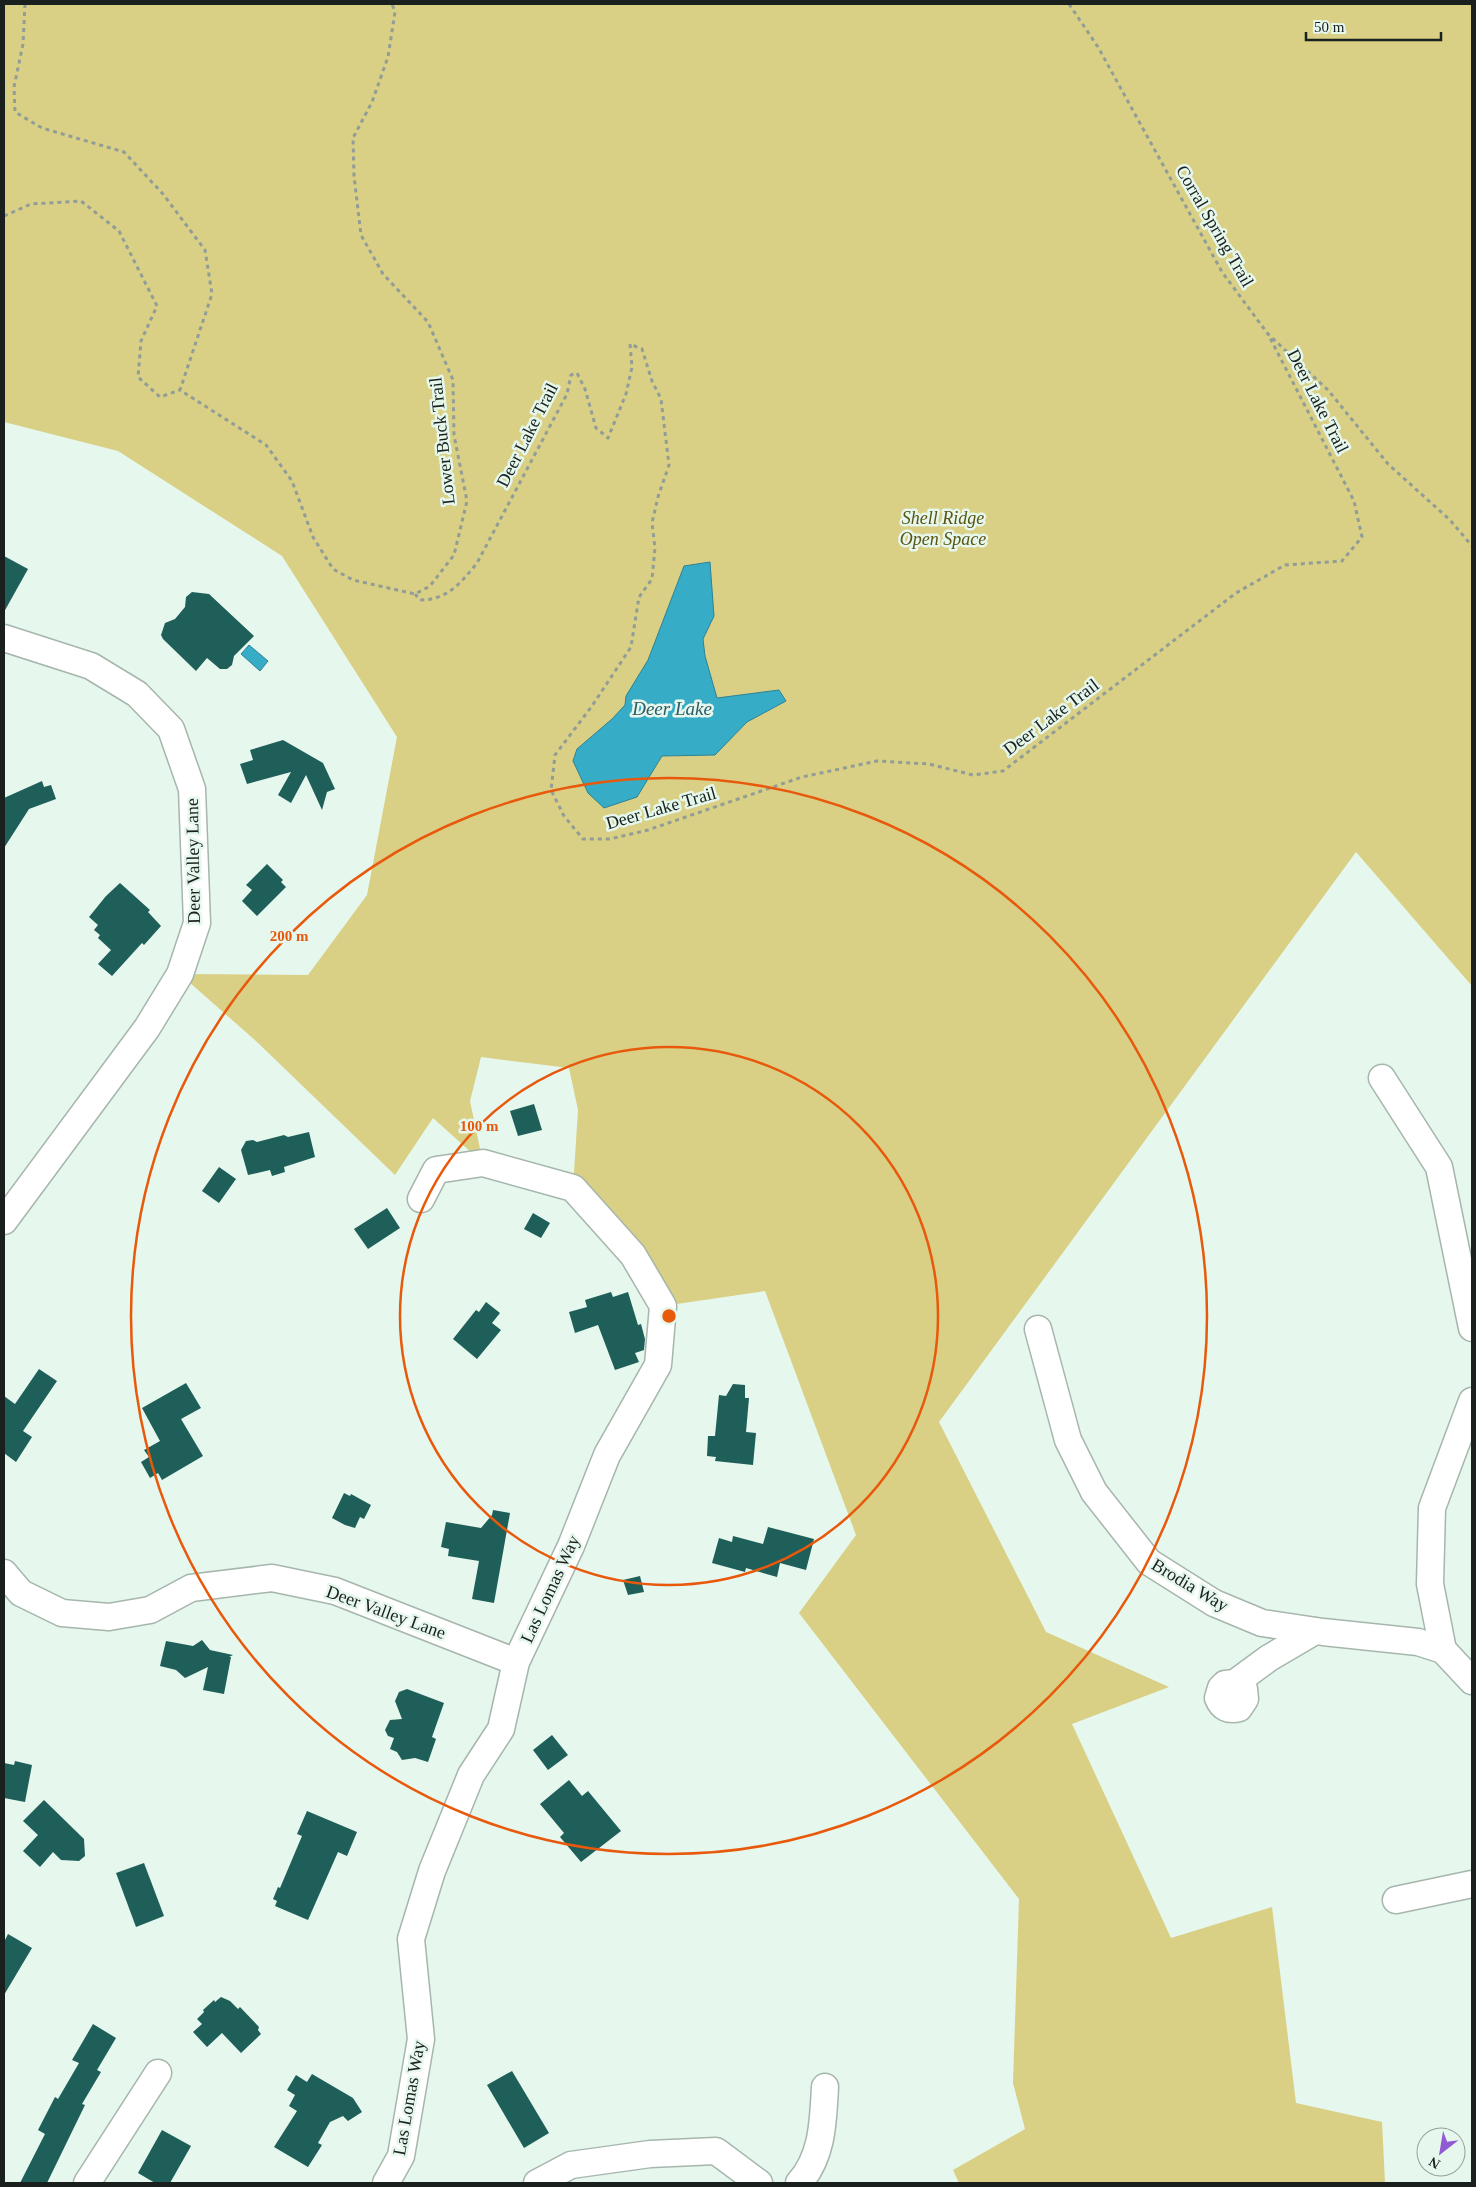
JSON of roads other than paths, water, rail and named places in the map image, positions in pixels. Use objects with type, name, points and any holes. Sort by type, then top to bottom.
[{"type":"street","name":"Deer Valley Lane","points":[[4,638],[91,666],[137,694],[171,729],[192,789],[197,923],[180,974],[147,1028],[4,1221]]},
{"type":"street","points":[[1382,1078],[1439,1167],[1472,1328]]},
{"type":"street","name":"Las Lomas Way","points":[[386,2183],[401,2156],[421,2039],[411,1939],[432,1871],[471,1774],[501,1729],[516,1662],[571,1546],[607,1455],[658,1365],[663,1306],[633,1255],[572,1188],[483,1163],[436,1170],[421,1199]]},
{"type":"street","name":"Brodia Way","points":[[1038,1329],[1068,1440],[1094,1492],[1149,1562],[1214,1603],[1262,1623],[1315,1631],[1418,1642],[1443,1650],[1472,1681]]},
{"type":"street","points":[[1443,1650],[1430,1584],[1432,1508],[1472,1401]]},
{"type":"street","name":"Deer Valley Lane","points":[[4,1573],[21,1593],[62,1613],[109,1617],[150,1610],[191,1588],[272,1578],[335,1591],[516,1662]]},
{"type":"street","points":[[1235,1683],[1269,1658],[1315,1631]]},
{"type":"street","points":[[1396,1900],[1472,1884]]},
{"type":"street","points":[[87,2183],[158,2073]]},
{"type":"street","points":[[799,2183],[807,2173],[822,2136],[825,2087]]},
{"type":"street","points":[[537,2183],[572,2165],[650,2154],[716,2151],[760,2183]]},
{"type":"water","name":"Deer Lake","points":[[710,562],[714,616],[703,639],[705,656],[717,698],[779,690],[786,701],[747,722],[715,755],[662,756],[637,797],[604,808],[588,793],[573,761],[577,749],[612,719],[625,705],[626,696],[648,660],[684,566]]},
{"type":"water","points":[[249,645],[268,661],[260,671],[241,654]]},
{"type":"park label","name":"Shell Ridge Open Space","points":[[943,528]]}]
